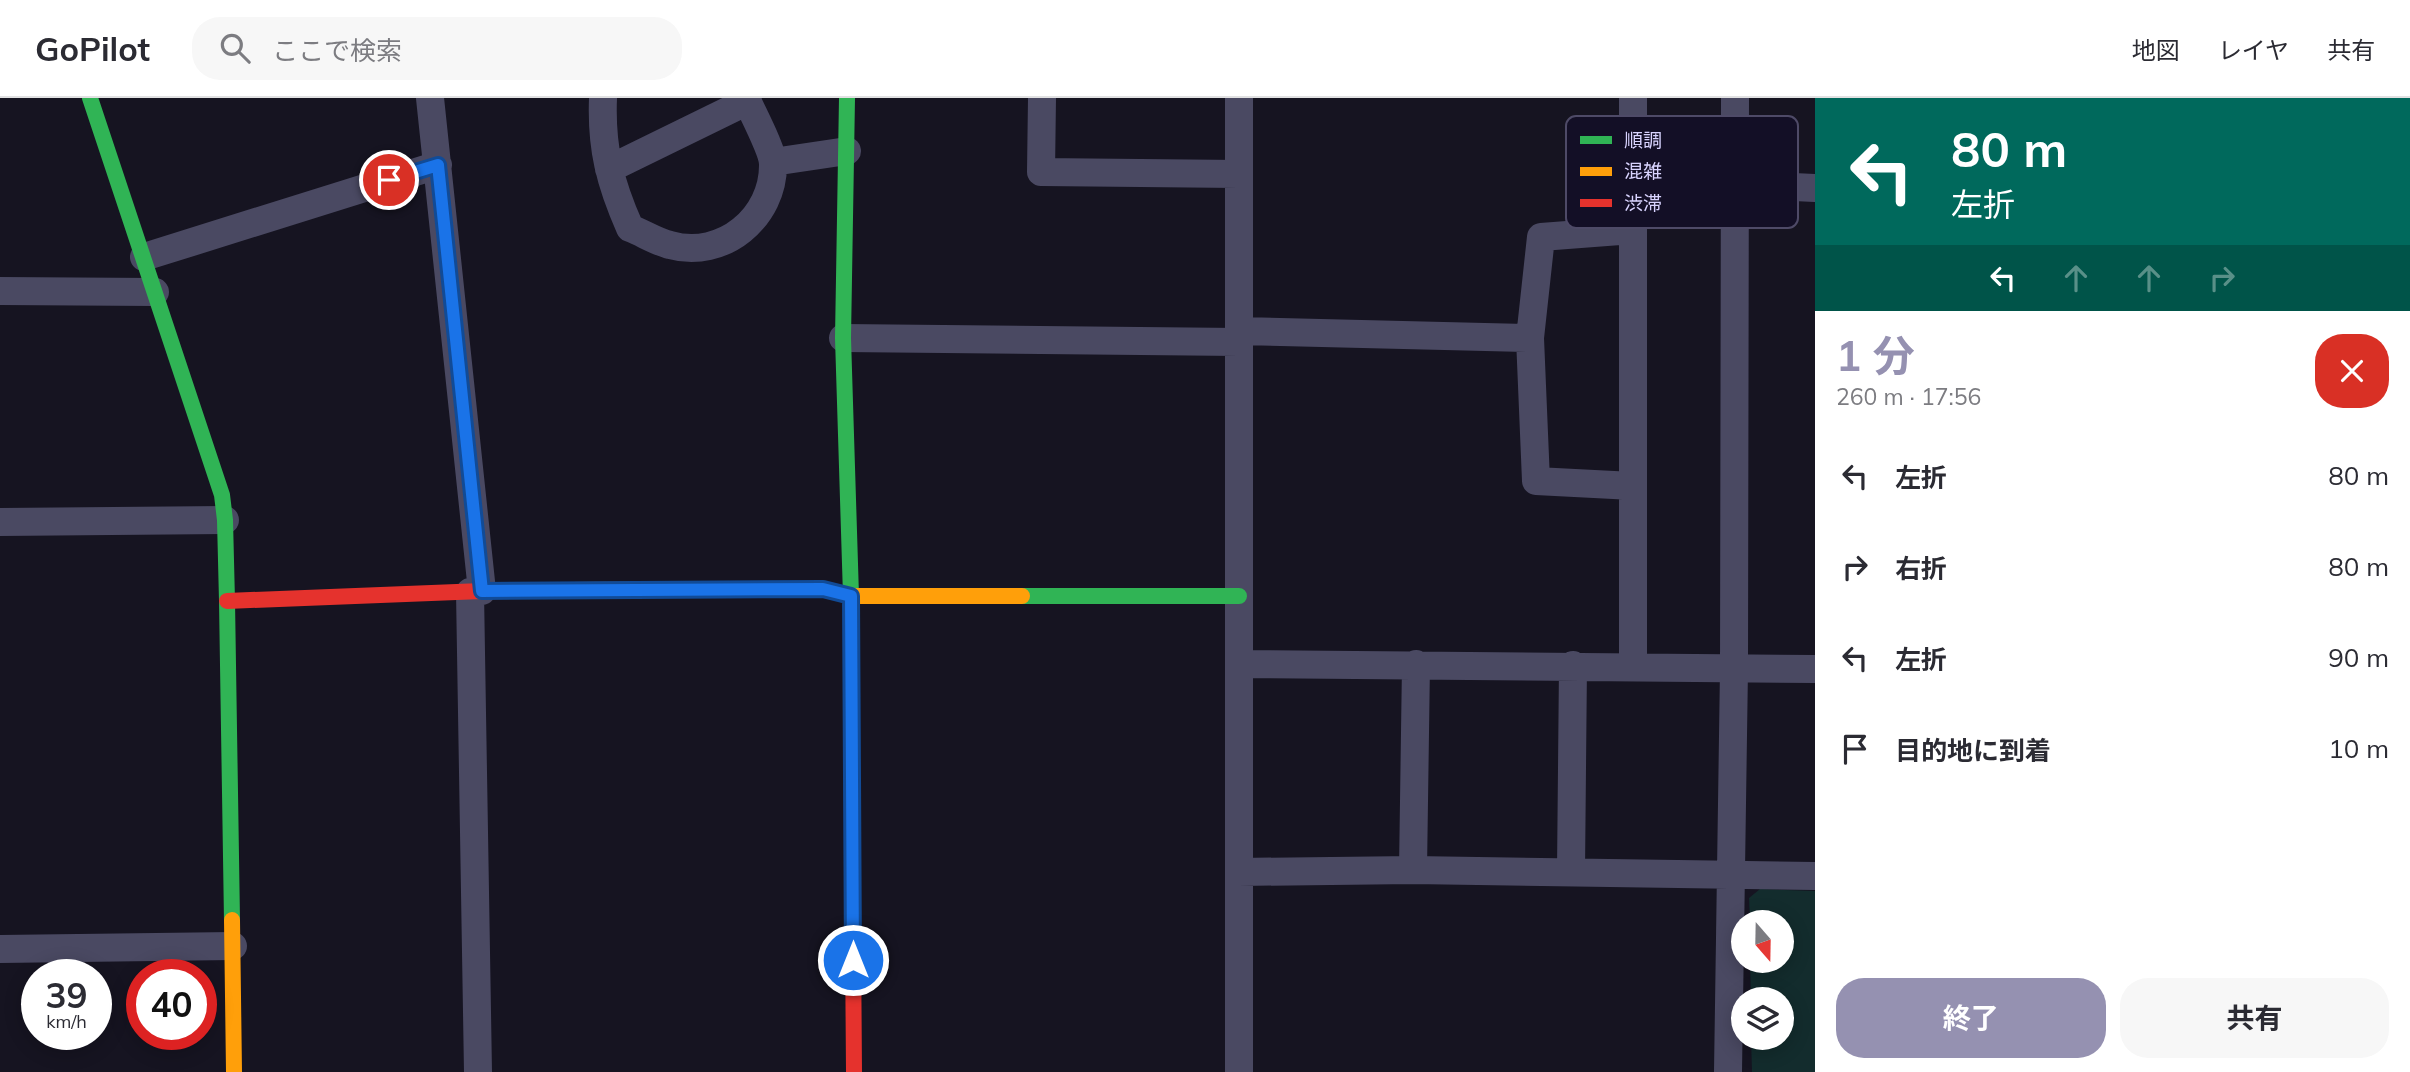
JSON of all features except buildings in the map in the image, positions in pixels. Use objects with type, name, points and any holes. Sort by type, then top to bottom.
[{"type":"street","points":[[90,98],[222,495],[228,601],[234,1072]]},
{"type":"street","points":[[423,98],[430,98],[438,165],[476,592],[478,1072]]},
{"type":"street","points":[[603,98],[602,132],[609,169],[617,199],[630,228],[671,246],[712,247],[742,231],[766,203],[773,162],[747,99],[609,169]]},
{"type":"street","points":[[847,98],[843,338],[851,596],[854,1072]]},
{"type":"street","points":[[1042,98],[1041,172],[1239,174]]},
{"type":"street","points":[[1239,98],[1239,1072]]},
{"type":"street","points":[[1633,98],[1633,116]]},
{"type":"street","points":[[1735,98],[1735,116]]},
{"type":"street","points":[[773,162],[847,150]]},
{"type":"street","points":[[144,257],[438,165]]},
{"type":"street","points":[[1728,1072],[1734,669],[1735,228]]},
{"type":"street","points":[[1633,486],[1536,481],[1530,338],[1541,237],[1633,230],[1633,486],[1633,667]]},
{"type":"street","points":[[0,291],[155,292]]},
{"type":"street","points":[[843,338],[1530,338]]},
{"type":"street","points":[[0,522],[225,520]]},
{"type":"street","points":[[228,601],[476,592],[823,589],[851,596],[1239,596]]},
{"type":"street","points":[[1239,664],[1815,669]]},
{"type":"street","points":[[1413,870],[1416,664]]},
{"type":"street","points":[[1571,871],[1573,665]]},
{"type":"street","points":[[1239,872],[1571,871],[1815,876]]},
{"type":"street","points":[[0,949],[233,946]]},
{"type":"green space","points":[[1760,889],[1815,891],[1815,1072],[1752,1072],[1751,1050],[1794,1050],[1794,987],[1751,987],[1750,973],[1794,973],[1794,910],[1750,910],[1749,898]]},
{"type":"traffic: fast","points":[[90,98],[222,495],[227,601],[232,920]]},
{"type":"traffic: fast","points":[[847,98],[843,338],[851,596],[852,808]]},
{"type":"traffic: fast","points":[[1022,596],[1239,596]]},
{"type":"traffic: slow","points":[[568,590],[823,589],[851,596],[1022,596]]},
{"type":"traffic: slow","points":[[232,920],[234,1072]]},
{"type":"traffic: jam","points":[[227,601],[568,590]]},
{"type":"traffic: jam","points":[[852,808],[854,1072]]},
{"type":"route","points":[[389,180],[438,165],[482,591],[823,589],[851,596],[853,960]]}]
